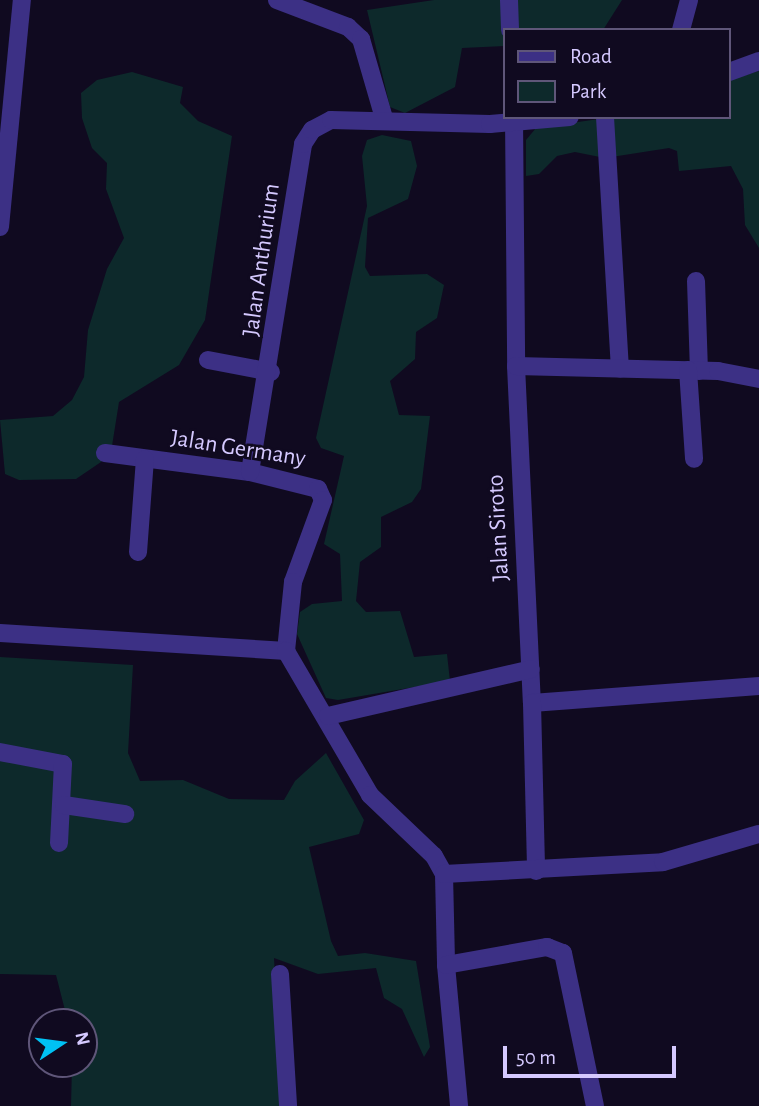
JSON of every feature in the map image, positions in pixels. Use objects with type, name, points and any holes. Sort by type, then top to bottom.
[{"type":"street","points":[[0,227],[7,81],[22,0]]},
{"type":"street","points":[[277,0],[348,27],[361,39],[384,118]]},
{"type":"street","points":[[509,0],[510,28]]},
{"type":"street","points":[[682,28],[689,0]]},
{"type":"street","points":[[731,71],[759,61]]},
{"type":"street","name":"Jalan Anthurium","points":[[250,472],[271,372],[303,144],[312,130],[331,120],[533,119]]},
{"type":"street","points":[[605,119],[620,369]]},
{"type":"street","name":"Jalan Siroto","points":[[514,120],[516,366],[531,669],[536,871]]},
{"type":"street","points":[[694,459],[696,281]]},
{"type":"street","points":[[208,360],[271,372]]},
{"type":"street","points":[[516,366],[694,370],[759,379]]},
{"type":"street","name":"Jalan Germany","points":[[105,453],[250,472],[298,481],[318,489],[324,500],[293,582],[286,651]]},
{"type":"street","points":[[138,552],[145,459]]},
{"type":"street","points":[[0,633],[286,651],[328,716],[370,795],[434,856],[444,874],[446,965],[459,1106]]},
{"type":"street","points":[[328,716],[531,669]]},
{"type":"street","points":[[532,703],[759,686]]},
{"type":"street","points":[[0,752],[63,764],[64,805],[60,843]]},
{"type":"street","points":[[64,805],[125,814]]},
{"type":"street","points":[[444,874],[663,862],[759,834]]},
{"type":"street","points":[[446,965],[547,947],[563,953],[595,1106]]},
{"type":"street","points":[[280,974],[288,1106]]},
{"type":"green space","points":[[434,0],[622,0],[604,28],[504,28],[504,46],[462,48],[455,87],[405,113],[390,107],[367,10]]},
{"type":"green space","points":[[759,71],[759,248],[745,225],[743,189],[731,166],[679,171],[677,151],[669,148],[605,158],[575,152],[557,156],[539,174],[526,176],[526,140],[536,128],[599,119],[731,119],[731,79]]},
{"type":"green space","points":[[132,72],[183,87],[180,103],[198,121],[232,136],[205,320],[179,365],[119,402],[112,446],[101,462],[76,479],[19,480],[5,474],[0,420],[53,416],[72,400],[84,377],[88,330],[107,269],[124,238],[106,189],[107,163],[92,148],[82,118],[81,93],[97,80]]},
{"type":"green space","points":[[382,135],[411,141],[417,166],[408,199],[368,218],[365,267],[370,276],[427,274],[444,285],[437,318],[416,332],[415,359],[390,381],[399,415],[430,416],[421,489],[412,502],[381,517],[381,547],[360,562],[356,601],[366,612],[400,611],[414,657],[447,654],[450,681],[338,700],[326,698],[297,634],[300,612],[312,604],[342,601],[340,554],[324,544],[344,456],[321,448],[316,438],[367,206],[362,156],[367,140]]},
{"type":"green space","points":[[0,657],[133,665],[128,753],[140,781],[183,780],[229,799],[284,800],[295,781],[326,753],[364,820],[359,834],[309,847],[331,941],[338,956],[365,953],[416,961],[430,1047],[424,1057],[402,1009],[384,998],[376,968],[318,974],[274,958],[282,1106],[71,1106],[72,1078],[98,1078],[98,1008],[64,1008],[56,975],[0,974]]}]
